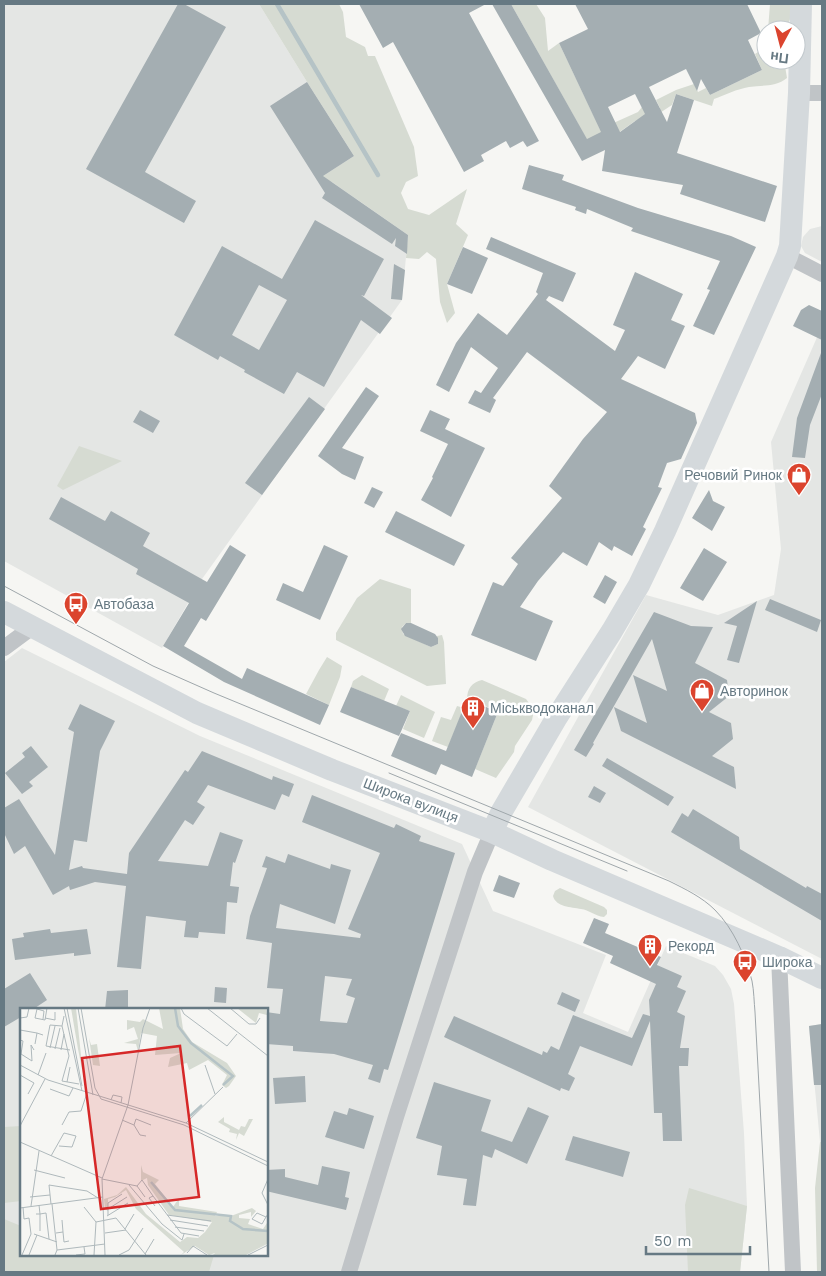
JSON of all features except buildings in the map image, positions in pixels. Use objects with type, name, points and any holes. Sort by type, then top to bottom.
[{"type":"street","points":[[349,1272],[450,947],[475,872],[492,832],[502,811],[557,717],[612,631],[638,585],[665,531],[787,256],[790,246],[799,93],[801,4]]},
{"type":"street","points":[[799,93],[822,93]]},
{"type":"street","points":[[787,256],[822,274]]},
{"type":"street","name":"Широка вулиця","points":[[4,612],[31,628],[197,713],[332,770],[492,832],[561,864],[779,957],[822,978]]},
{"type":"street","points":[[4,648],[31,628]]},
{"type":"street","points":[[779,957],[793,1272]]},
{"type":"shaded area","points":[[4,4],[259,4],[369,180],[356,199],[408,235],[402,300],[202,579],[162,648],[4,561]]},
{"type":"shaded area","points":[[259,4],[339,4],[343,12],[346,37],[365,47],[368,56],[375,56],[414,147],[418,176],[406,182],[401,193],[408,209],[429,215],[467,189],[456,224],[468,235],[447,284],[455,313],[447,323],[440,302],[436,259],[427,252],[419,259],[406,258],[408,235],[332,182],[317,180],[354,156]]},
{"type":"shaded area","points":[[511,4],[536,4],[545,18],[548,51],[559,43],[600,129],[638,112],[642,107],[660,108],[656,100],[694,84],[698,92],[706,88],[710,95],[762,70],[786,70],[787,78],[783,81],[731,92],[714,99],[712,106],[676,94],[672,105],[652,118],[635,121],[611,138],[595,154]]},
{"type":"shaded area","points":[[770,4],[791,4],[792,15],[790,20],[769,20]]},
{"type":"shaded area","points":[[822,226],[822,262],[805,253],[801,246],[803,237],[810,229]]},
{"type":"shaded area","name":"Авторинок","points":[[822,326],[822,959],[528,807],[646,595],[718,615],[774,595],[781,549],[771,442]]},
{"type":"shaded area","points":[[79,446],[122,461],[63,490],[57,486]]},
{"type":"shaded area","points":[[380,579],[411,589],[411,623],[406,623],[402,627],[403,634],[431,647],[438,644],[437,636],[442,635],[446,684],[427,686],[336,640],[336,633],[357,598]]},
{"type":"shaded area","points":[[22,648],[200,736],[462,844],[493,911],[606,955],[583,1013],[628,1032],[666,946],[715,966],[731,989],[734,1004],[744,1133],[747,1206],[740,1272],[4,1272],[4,662]]},
{"type":"shaded area","points":[[327,657],[342,666],[340,677],[329,705],[306,694]]},
{"type":"shaded area","points":[[362,675],[389,689],[384,701],[351,687],[353,681]]},
{"type":"shaded area","points":[[482,680],[526,699],[532,707],[532,720],[515,746],[514,752],[496,778],[475,769],[498,712],[483,705],[484,700],[478,698],[476,703],[467,699],[471,686],[475,682]]},
{"type":"shaded area","points":[[401,695],[435,712],[424,738],[403,729],[410,711],[396,706]]},
{"type":"shaded area","points":[[457,706],[464,708],[448,747],[432,741],[441,717],[451,720]]},
{"type":"shaded area","points":[[560,888],[604,907],[607,910],[607,914],[604,917],[557,902],[553,896],[555,891]]},
{"type":"shaded area","points":[[822,1024],[822,1141],[820,1142],[809,1026]]},
{"type":"shaded area","points":[[20,1126],[20,1201],[4,1203],[4,1127]]},
{"type":"shaded area","points":[[822,1141],[822,1272],[817,1272],[815,1188],[820,1142]]},
{"type":"shaded area","points":[[689,1188],[747,1206],[740,1272],[688,1272],[685,1205]]},
{"type":"shaded area","points":[[4,1219],[20,1226],[20,1256],[214,1256],[209,1272],[4,1272]]},
{"type":"waterway","points":[[277,4],[378,175]]},
{"type":"tram line","points":[[4,586],[153,666],[669,881],[710,905],[728,925],[738,943],[753,985],[769,1272]]},
{"type":"tram line","points":[[389,773],[627,871]]},
{"type":"place","name":"Речовий Ринок","points":[[799,496]]},
{"type":"place","name":"Автобаза","points":[[76,625]]},
{"type":"place","name":"Авторинок","points":[[702,712]]},
{"type":"place","name":"Міськводоканал","points":[[473,729]]},
{"type":"place","name":"Рекорд","points":[[650,967]]},
{"type":"place","name":"Широка","points":[[745,983]]}]
